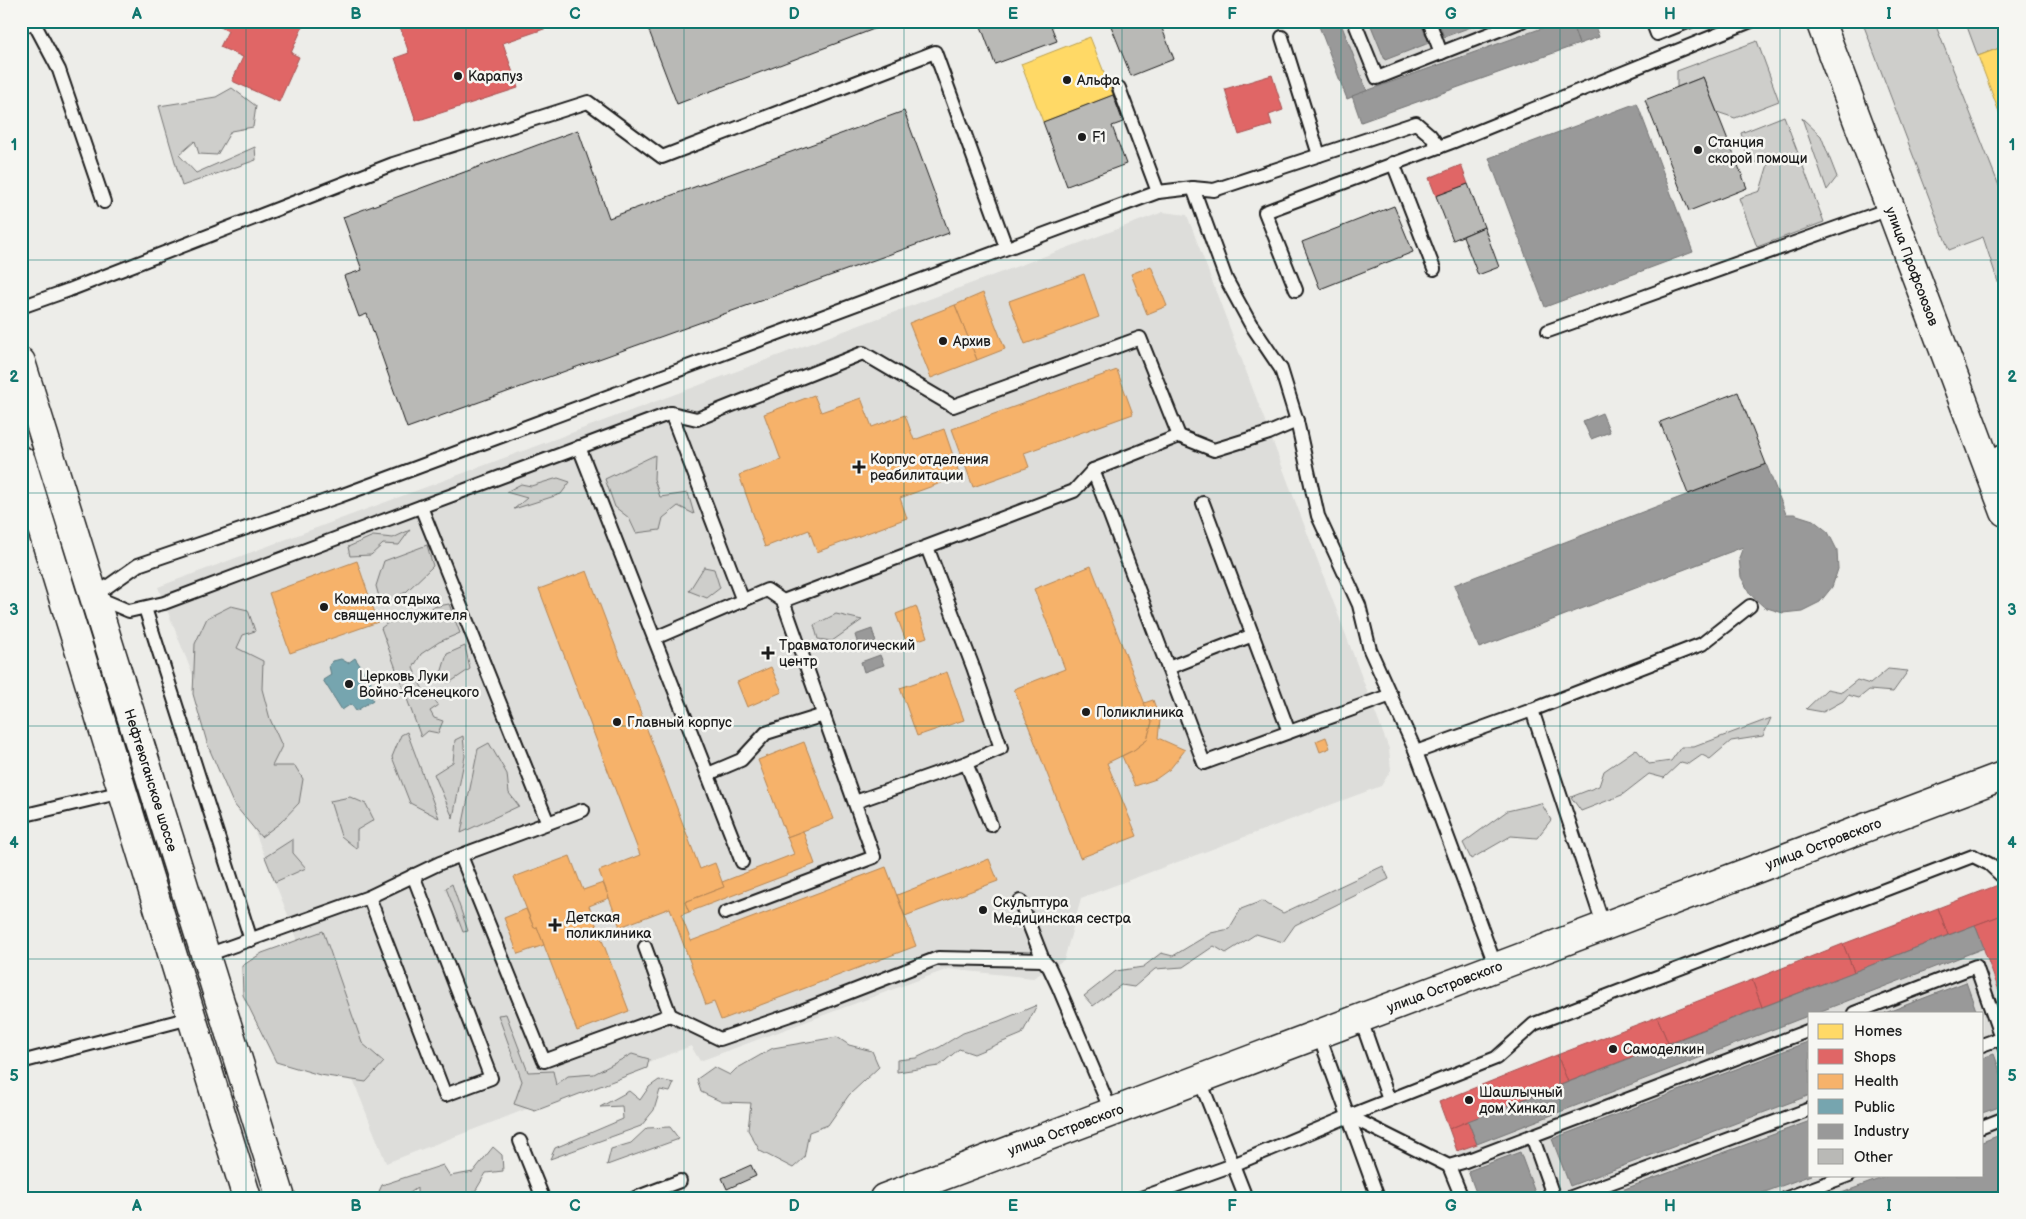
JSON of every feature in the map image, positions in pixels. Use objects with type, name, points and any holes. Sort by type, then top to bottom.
[{"type":"main road","name":"улица Профсоюзов","points":[[1820,21],[1892,208],[1995,454],[2005,512]]},
{"type":"main road","name":"Нефтеюганское шоссе","points":[[21,362],[207,955],[281,1198]]},
{"type":"main road","points":[[21,460],[190,1018],[247,1198]]},
{"type":"main road","name":"улица Островского","points":[[884,1198],[2005,775]]},
{"type":"lane","points":[[1354,21],[1377,78],[1441,53],[1505,24],[1522,21]]},
{"type":"lane","points":[[1429,21],[1441,53]]},
{"type":"lane","points":[[1652,21],[1657,34],[1690,21]]},
{"type":"lane","points":[[1296,290],[1265,212],[1438,147],[1751,21]]},
{"type":"lane","points":[[29,24],[59,70],[104,202]]},
{"type":"lane","points":[[1282,37],[1319,155]]},
{"type":"lane","points":[[21,306],[69,290],[393,164],[588,102],[662,157],[935,52],[1006,247]]},
{"type":"lane","points":[[1119,88],[1158,192]]},
{"type":"lane","points":[[94,596],[138,565],[340,496],[1158,192],[1193,188],[1214,190],[1416,123],[1430,135],[1438,147]]},
{"type":"lane","points":[[1393,163],[1434,269]]},
{"type":"lane","points":[[1193,188],[1226,278],[1250,323],[1281,369],[1297,421],[1318,516],[1359,605],[1370,650],[1416,752],[1496,967]]},
{"type":"lane","points":[[1548,331],[1892,208]]},
{"type":"lane","points":[[94,596],[129,611],[164,604],[670,413],[697,420],[863,353],[953,406],[1140,338],[1179,436]]},
{"type":"lane","points":[[670,413],[743,600]]},
{"type":"lane","points":[[783,601],[1074,491],[1093,470],[1179,436],[1214,450],[1269,433],[1297,421]]},
{"type":"lane","points":[[579,447],[742,862]]},
{"type":"lane","points":[[1093,470],[1204,763],[1391,695]]},
{"type":"lane","points":[[1202,502],[1289,732]]},
{"type":"lane","points":[[421,506],[548,823]]},
{"type":"lane","points":[[855,802],[1001,748],[973,667],[927,547]]},
{"type":"lane","points":[[655,638],[767,590],[783,601],[874,858],[725,913]]},
{"type":"lane","points":[[1416,752],[1532,710],[1702,644],[1750,606]]},
{"type":"lane","points":[[145,608],[251,940]]},
{"type":"lane","points":[[1168,668],[1253,635]]},
{"type":"lane","points":[[1532,710],[1604,927]]},
{"type":"lane","points":[[708,774],[741,760],[766,733],[824,715]]},
{"type":"lane","points":[[966,762],[991,825]]},
{"type":"lane","points":[[21,816],[122,792]]},
{"type":"lane","points":[[207,955],[369,897],[413,874],[583,810]]},
{"type":"lane","points":[[461,856],[544,1062],[670,1016],[720,1039],[796,1013],[938,958],[1043,960]]},
{"type":"lane","points":[[1141,1198],[1233,1165],[1348,1116],[1496,1058],[1534,1024],[1973,856],[1989,864],[2005,879]]},
{"type":"lane","points":[[369,897],[445,1095],[491,1078],[413,874]]},
{"type":"lane","points":[[1020,901],[1043,960],[1058,986],[1111,1111]]},
{"type":"lane","points":[[645,946],[670,1016]]},
{"type":"lane","points":[[1857,1012],[1976,966],[2003,1043],[1984,1045]]},
{"type":"lane","points":[[1360,1017],[1389,1100]]},
{"type":"lane","points":[[21,1062],[190,1018]]},
{"type":"lane","points":[[1449,1166],[1808,1031]]},
{"type":"lane","points":[[1318,1033],[1378,1198]]},
{"type":"lane","points":[[1199,1078],[1246,1198]]},
{"type":"lane","points":[[1569,1198],[1808,1110]]},
{"type":"lane","points":[[1348,1116],[1449,1166],[1462,1198]]},
{"type":"lane","points":[[1984,1126],[2005,1118]]},
{"type":"lane","points":[[1532,1136],[1554,1198]]},
{"type":"lane","points":[[520,1141],[543,1198]]},
{"type":"lane","points":[[1788,1198],[1846,1176]]},
{"type":"lane","points":[[635,1198],[680,1181]]},
{"type":"shaded area","points":[[1317,21],[1593,21],[1599,37],[1361,122],[1352,96],[1347,99]]},
{"type":"shaded area","points":[[1862,21],[1934,21],[2005,201],[2005,303],[1983,237],[1949,250]]},
{"type":"shaded area","points":[[1965,21],[2005,21],[2005,46],[1978,56]]},
{"type":"shaded area","points":[[1757,41],[1779,101],[1735,118],[1717,112],[1703,77],[1677,87],[1677,71]]},
{"type":"shaded area","points":[[232,88],[256,106],[253,127],[231,131],[217,155],[199,154],[195,141],[179,155],[196,173],[255,147],[256,160],[182,186],[159,106],[216,97]]},
{"type":"shaded area","points":[[1784,116],[1824,222],[1757,247],[1739,198],[1760,191],[1769,161],[1749,163],[1741,133]]},
{"type":"shaded area","points":[[1802,118],[1821,136],[1837,177],[1827,190]]},
{"type":"shaded area","name":"Травматологический центр","points":[[1163,212],[1187,215],[1389,749],[1391,770],[1381,786],[1081,898],[1064,960],[1033,978],[948,969],[700,1061],[691,1046],[386,1163],[158,587]]},
{"type":"shaded area","points":[[655,455],[654,479],[660,497],[688,493],[694,514],[678,506],[663,518],[660,530],[636,533],[629,518],[615,507],[605,479]]},
{"type":"shaded area","points":[[558,478],[570,482],[561,494],[514,509],[527,498],[506,492],[521,484],[531,486]]},
{"type":"shaded area","points":[[410,530],[399,545],[383,544],[371,555],[350,556],[348,547],[373,536],[393,538]]},
{"type":"shaded area","points":[[427,545],[433,566],[406,592],[381,604],[376,586],[384,561]]},
{"type":"shaded area","points":[[704,567],[714,569],[720,588],[707,598],[689,591]]},
{"type":"shaded area","points":[[449,604],[460,633],[439,642],[421,654],[413,668],[423,690],[439,705],[430,711],[434,718],[443,721],[438,733],[428,731],[421,737],[381,628],[389,622],[421,615],[433,607]]},
{"type":"shaded area","points":[[231,606],[248,610],[255,631],[243,635],[237,648],[263,661],[262,689],[270,719],[282,746],[272,766],[295,766],[303,779],[299,803],[280,823],[261,837],[233,803],[208,746],[193,694],[195,644],[207,618]]},
{"type":"shaded area","points":[[836,614],[862,620],[832,641],[818,639],[814,625]]},
{"type":"shaded area","points":[[465,646],[470,669],[449,683],[440,677],[447,654]]},
{"type":"shaded area","points":[[1888,669],[1908,671],[1893,692],[1869,690],[1859,698],[1848,695],[1843,701],[1823,712],[1806,709],[1827,689],[1842,692],[1857,680],[1870,684]]},
{"type":"shaded area","points":[[1771,718],[1763,736],[1731,741],[1710,759],[1702,755],[1689,764],[1681,762],[1664,778],[1649,774],[1622,795],[1581,811],[1571,797],[1599,786],[1604,771],[1636,749],[1649,764],[1671,761],[1681,747],[1694,747]]},
{"type":"shaded area","points":[[407,732],[439,818],[410,803],[392,757],[401,735]]},
{"type":"shaded area","points":[[463,736],[465,756],[453,818],[434,774],[453,762],[455,740]]},
{"type":"shaded area","points":[[489,743],[507,774],[509,793],[519,806],[461,833],[478,749]]},
{"type":"shaded area","points":[[350,797],[366,804],[374,820],[357,830],[357,849],[341,836],[330,801]]},
{"type":"shaded area","points":[[1541,803],[1551,820],[1537,838],[1511,836],[1471,859],[1463,843],[1507,811]]},
{"type":"shaded area","points":[[293,839],[293,853],[306,868],[275,882],[265,857]]},
{"type":"shaded area","points":[[1383,866],[1389,879],[1295,925],[1283,942],[1256,934],[1226,953],[1214,946],[1183,967],[1155,969],[1134,987],[1121,985],[1093,1006],[1084,996],[1116,971],[1143,967],[1161,953],[1173,956],[1211,933],[1229,929],[1241,909],[1262,901],[1283,913]]},
{"type":"shaded area","points":[[452,884],[468,931],[463,932],[446,888]]},
{"type":"shaded area","points":[[2005,914],[2005,1198],[1478,1198],[1468,1171],[1457,1151],[1449,1129]]},
{"type":"shaded area","points":[[323,931],[362,1043],[384,1062],[366,1082],[320,1075],[276,1062],[243,995],[242,966],[262,953]]},
{"type":"shaded area","points":[[1037,1005],[1022,1034],[974,1054],[959,1049],[939,1066],[897,1072],[897,1060],[916,1058],[940,1047],[963,1033],[999,1021]]},
{"type":"shaded area","points":[[506,1014],[528,1072],[553,1071],[556,1085],[568,1076],[594,1074],[632,1054],[649,1059],[647,1068],[535,1111],[514,1104],[522,1081],[498,1015]]},
{"type":"shaded area","points":[[837,1037],[849,1045],[872,1051],[879,1067],[849,1095],[828,1125],[809,1132],[804,1158],[793,1168],[760,1151],[748,1130],[751,1103],[722,1102],[701,1092],[697,1079],[714,1067],[730,1075],[736,1069],[773,1048]]},
{"type":"shaded area","points":[[659,1080],[674,1083],[670,1092],[660,1090],[654,1110],[641,1126],[550,1159],[555,1148],[623,1119],[622,1106],[600,1107],[629,1091],[640,1100],[649,1087]]},
{"type":"shaded area","points":[[670,1127],[679,1139],[607,1165],[611,1149],[631,1143],[647,1128]]},
{"type":"shaded area","points":[[493,1147],[502,1155],[503,1171],[486,1173],[476,1190],[461,1198],[417,1198],[417,1188],[404,1197],[391,1193],[385,1198],[376,1198],[382,1185],[443,1165],[450,1176],[473,1172]]},
{"type":"building: Homes","name":"Альфа","points":[[1090,37],[1113,95],[1043,122],[1021,64]]},
{"type":"building: Homes","points":[[2005,46],[2005,128],[1978,56]]},
{"type":"building: Shops","points":[[209,21],[292,21],[303,26],[291,53],[299,57],[279,102],[232,81],[243,57],[220,47],[228,31]]},
{"type":"building: Shops","name":"Карапуз","points":[[398,21],[545,21],[547,28],[503,43],[518,88],[416,121],[395,58],[409,53]]},
{"type":"building: Shops","points":[[1272,75],[1283,110],[1269,115],[1272,125],[1239,135],[1225,89]]},
{"type":"building: Shops","points":[[1461,165],[1468,184],[1436,196],[1429,178]]},
{"type":"building: Shops","points":[[1998,885],[2005,903],[2005,914],[1948,935],[1938,908]]},
{"type":"building: Shops","points":[[1938,908],[1948,935],[1854,972],[1843,944]]},
{"type":"building: Shops","points":[[2005,914],[2005,1007],[1975,925]]},
{"type":"building: Shops","points":[[1843,944],[1854,972],[1762,1007],[1752,980]]},
{"type":"building: Shops","points":[[1752,980],[1762,1007],[1668,1043],[1657,1017]]},
{"type":"building: Shops","name":"Самоделкин","points":[[1657,1017],[1668,1043],[1568,1082],[1557,1055]]},
{"type":"building: Shops","points":[[1557,1055],[1568,1082],[1449,1129],[1439,1102]]},
{"type":"building: Shops","points":[[1468,1121],[1477,1144],[1457,1151],[1449,1129]]},
{"type":"building: Health","points":[[1151,266],[1167,306],[1147,314],[1131,274]]},
{"type":"building: Health","points":[[1084,274],[1099,317],[1025,344],[1009,301]]},
{"type":"building: Health","points":[[983,293],[1005,349],[977,360],[955,305]]},
{"type":"building: Health","name":"Архив","points":[[955,305],[977,360],[931,378],[909,323]]},
{"type":"building: Health","points":[[1117,370],[1133,414],[1024,453],[1029,467],[973,487],[952,429]]},
{"type":"building: Health","name":"Корпус отделения реабилитации","points":[[814,395],[821,412],[861,398],[872,427],[905,415],[914,440],[944,429],[960,476],[900,498],[907,518],[817,552],[809,530],[765,547],[739,475],[781,460],[764,414]]},
{"type":"building: Health","name":"Комната отдыха священнослужителя","points":[[357,561],[378,622],[290,653],[269,593]]},
{"type":"building: Health","name":"Поликлиника","points":[[1091,566],[1152,722],[1147,740],[1134,750],[1107,763],[1137,836],[1080,858],[1014,689],[1065,669],[1034,589]]},
{"type":"building: Health","name":"Главный корпус","points":[[587,571],[700,869],[715,863],[724,887],[685,902],[689,912],[681,915],[691,941],[886,867],[916,946],[721,1020],[714,1002],[706,1005],[670,908],[620,927],[599,871],[640,855],[539,589]]},
{"type":"building: Health","points":[[916,606],[927,637],[907,644],[896,614]]},
{"type":"building: Health","points":[[771,667],[782,692],[747,707],[737,682]]},
{"type":"building: Health","points":[[947,672],[964,720],[917,736],[900,688]]},
{"type":"building: Health","points":[[1153,700],[1160,720],[1158,738],[1185,750],[1170,769],[1156,779],[1135,786],[1122,756],[1147,740],[1152,722],[1144,703]]},
{"type":"building: Health","points":[[1326,737],[1330,748],[1320,752],[1316,741]]},
{"type":"building: Health","points":[[804,742],[834,819],[787,837],[758,760]]},
{"type":"building: Health","points":[[803,831],[815,864],[689,912],[685,902],[724,887],[722,882],[794,854],[787,837]]},
{"type":"building: Health","points":[[570,856],[583,890],[603,883],[609,898],[589,906],[629,1011],[577,1031],[537,927],[534,928],[514,877]]},
{"type":"building: Health","points":[[989,859],[998,881],[905,916],[897,895]]},
{"type":"building: Health","points":[[526,909],[534,928],[537,927],[544,945],[518,954],[504,918]]},
{"type":"building: Public","name":"Церковь Луки Войно-Ясенецкого","points":[[355,658],[375,688],[368,692],[373,700],[356,711],[351,704],[342,710],[323,680],[331,675],[329,666],[333,661],[341,659],[348,663]]},
{"type":"building: Industry","points":[[1317,21],[1340,21],[1367,91],[1347,99]]},
{"type":"building: Industry","points":[[1369,21],[1420,21],[1429,43],[1385,60]]},
{"type":"building: Industry","points":[[1438,21],[1487,21],[1444,37]]},
{"type":"building: Industry","points":[[1562,21],[1571,21],[1579,44],[1361,122],[1352,96]]},
{"type":"building: Industry","points":[[1571,21],[1593,21],[1599,37],[1579,44]]},
{"type":"building: Industry","points":[[1637,103],[1693,252],[1545,307],[1489,158]]},
{"type":"building: Industry","points":[[1602,413],[1610,432],[1591,439],[1583,421]]},
{"type":"building: Industry","points":[[1766,464],[1786,514],[1794,514],[1813,520],[1828,532],[1837,550],[1838,569],[1832,587],[1820,602],[1802,611],[1783,613],[1764,607],[1750,594],[1741,577],[1739,558],[1743,547],[1479,648],[1454,585]]},
{"type":"building: Industry","points":[[872,629],[877,646],[860,651],[855,635]]},
{"type":"building: Industry","points":[[880,655],[884,665],[864,672],[861,662]]},
{"type":"building: Industry","points":[[1975,925],[1984,948],[1819,1012],[1808,1012],[1808,1016],[1477,1144],[1468,1121]]},
{"type":"building: Industry","points":[[1966,982],[1977,1012],[1888,1012]]},
{"type":"building: Industry","points":[[1808,1042],[1808,1096],[1570,1186],[1552,1139]]},
{"type":"building: Industry","points":[[1994,1054],[2005,1085],[2005,1105],[1984,1112],[1984,1057]]},
{"type":"building: Industry","points":[[1808,1122],[1808,1176],[1749,1198],[1600,1198]]},
{"type":"building: Industry","points":[[2005,1133],[2005,1188],[1978,1198],[1828,1198],[1887,1176],[1984,1176],[1984,1141]]},
{"type":"building: Industry","points":[[1520,1152],[1537,1198],[1478,1198],[1468,1171]]},
{"type":"building: Other","points":[[665,21],[895,21],[677,104],[648,28]]},
{"type":"building: Other","points":[[979,21],[1049,21],[1057,41],[995,64]]},
{"type":"building: Other","points":[[1109,21],[1159,21],[1174,59],[1131,76]]},
{"type":"building: Other","name":"Станция скорой помощи","points":[[1703,77],[1747,188],[1689,211],[1645,100]]},
{"type":"building: Other","name":"F1","points":[[1113,95],[1123,122],[1112,126],[1126,164],[1067,186],[1043,122]]},
{"type":"building: Other","points":[[904,111],[949,233],[407,428],[367,314],[359,317],[344,276],[362,270],[343,217],[578,130],[609,218]]},
{"type":"building: Other","points":[[1468,184],[1484,227],[1453,240],[1436,196]]},
{"type":"building: Other","points":[[1394,206],[1413,252],[1320,289],[1302,242]]},
{"type":"building: Other","points":[[1484,227],[1499,267],[1478,275],[1463,236]]},
{"type":"building: Other","points":[[1738,392],[1766,464],[1688,494],[1660,422]]},
{"type":"building: Other","points":[[751,1165],[756,1176],[727,1189],[722,1178]]},
{"type":"place","name":"Карапуз","points":[[458,76]]},
{"type":"place","name":"Альфа","points":[[1067,80]]},
{"type":"place","name":"F1","points":[[1082,137]]},
{"type":"place","name":"Станция скорой помощи","points":[[1698,150]]},
{"type":"place","name":"Архив","points":[[943,341]]},
{"type":"place","name":"Корпус отделения реабилитации","points":[[859,467]]},
{"type":"place","name":"Комната отдыха священнослужителя","points":[[324,607]]},
{"type":"place","name":"Травматологический центр","points":[[768,653]]},
{"type":"place","name":"Церковь Луки Войно-Ясенецкого","points":[[349,684]]},
{"type":"place","name":"Поликлиника","points":[[1086,712]]},
{"type":"place","name":"Главный корпус","points":[[617,722]]},
{"type":"place","name":"Скульптура Медицинская сестра","points":[[983,910]]},
{"type":"place","name":"Детская поликлиника","points":[[555,925]]},
{"type":"place","name":"Самоделкин","points":[[1613,1049]]},
{"type":"place","name":"Шашлычный дом Хинкал","points":[[1469,1100]]}]
